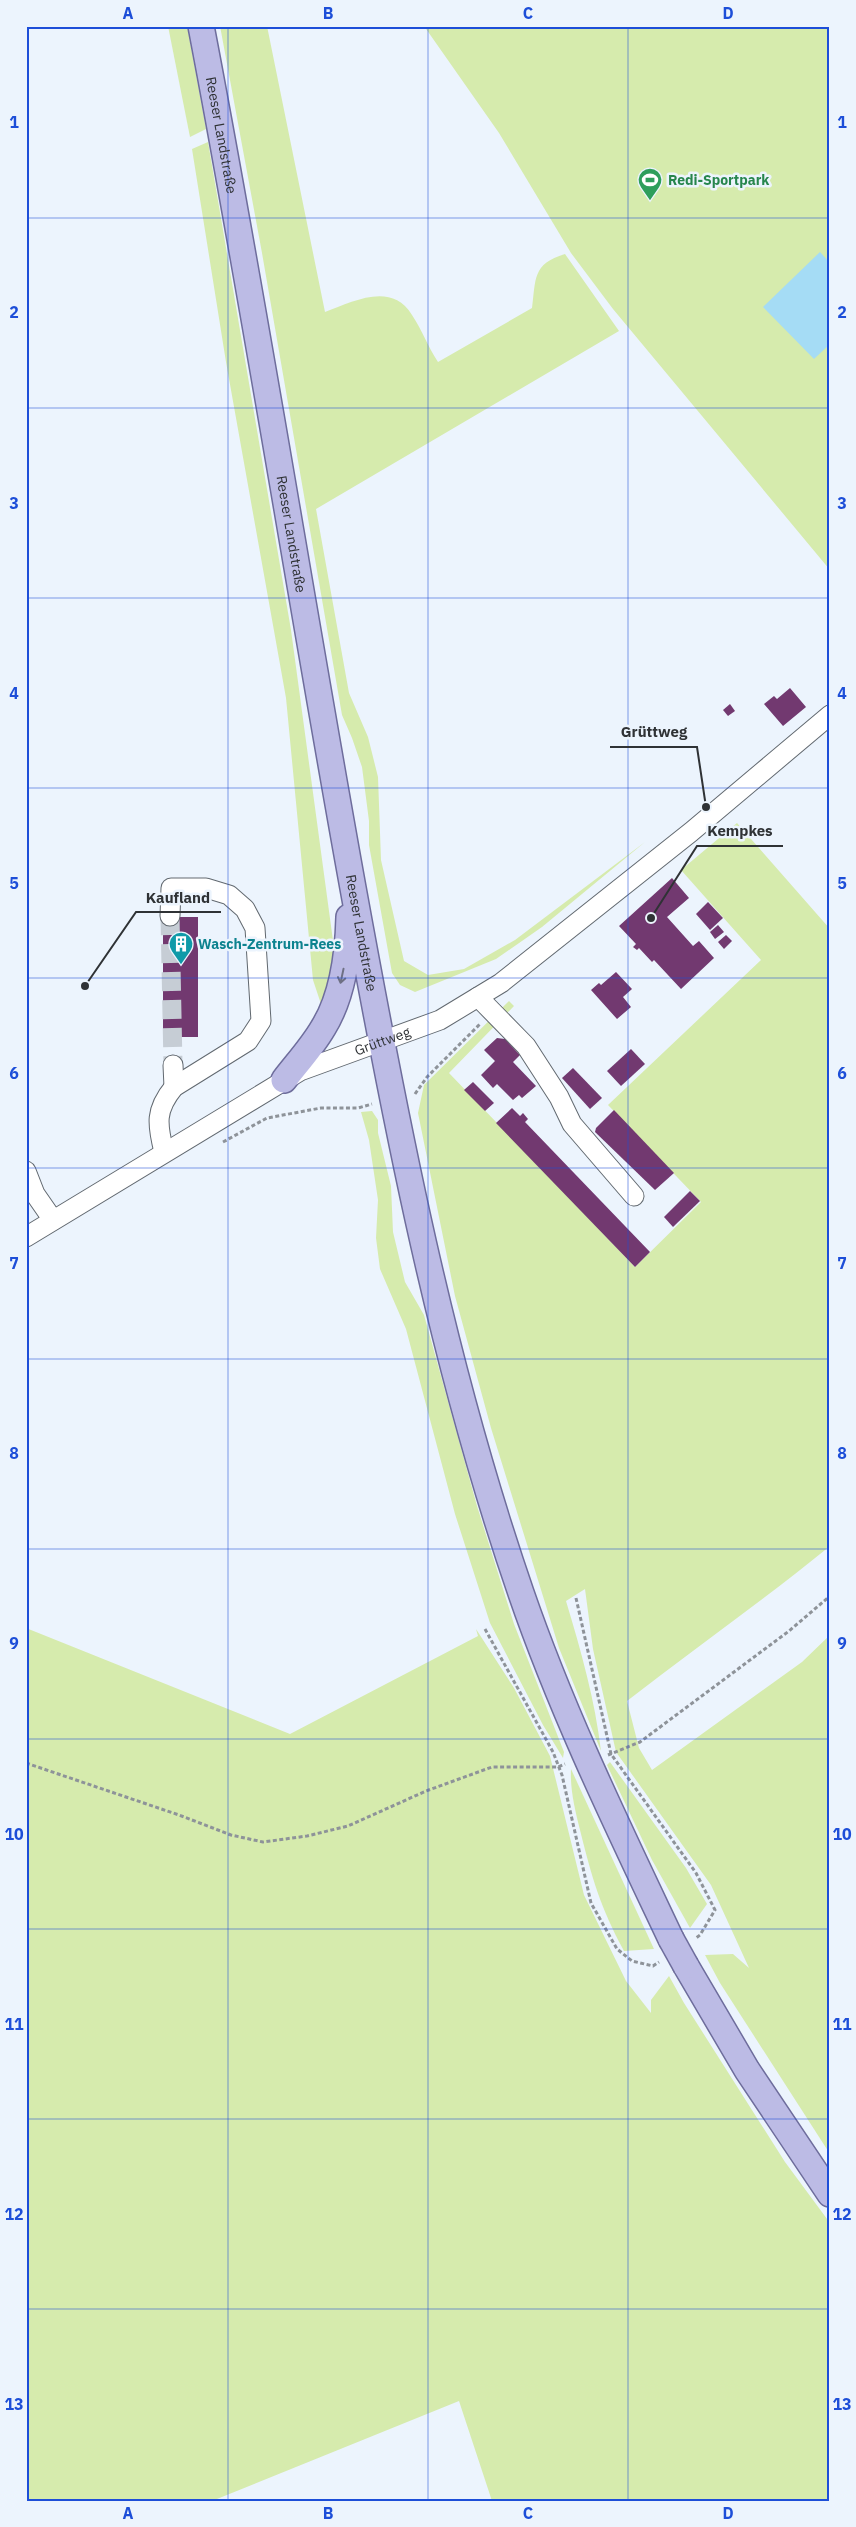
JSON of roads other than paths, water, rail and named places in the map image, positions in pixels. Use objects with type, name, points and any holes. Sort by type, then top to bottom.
[{"type":"main road","name":"Reeser Landstraße","points":[[201,26],[382,1043],[426,1253],[476,1450],[520,1592],[550,1674],[585,1758],[671,1939],[747,2070],[830,2194]]},
{"type":"main road","points":[[284,1080],[324,1028],[338,996],[348,945],[351,875]]},
{"type":"street","name":"Grüttweg","points":[[26,1237],[300,1071],[382,1043],[440,1020],[501,983],[691,832],[830,715]]},
{"type":"street","points":[[164,1152],[158,1118],[165,1098],[174,1087],[248,1041],[261,1021],[255,928],[246,909],[229,895],[213,890],[171,888],[170,916]]},
{"type":"street","points":[[478,997],[526,1046],[559,1097],[572,1124],[634,1196]]},
{"type":"street","points":[[173,1065],[174,1087]]},
{"type":"street","points":[[26,1171],[35,1194],[53,1220]]},
{"type":"water","points":[[820,252],[830,263],[830,344],[814,359],[763,307]]},
{"type":"tunnel","points":[[170,916],[173,1065]]},
{"type":"place","name":"Redi-Sportpark","points":[[650,201]]},
{"type":"place","name":"Grüttweg","points":[[706,807]]},
{"type":"place","name":"Kempkes","points":[[651,918]]},
{"type":"place","name":"Wasch-Zentrum-Rees","points":[[181,965]]},
{"type":"place","name":"Kaufland","points":[[85,986]]}]
